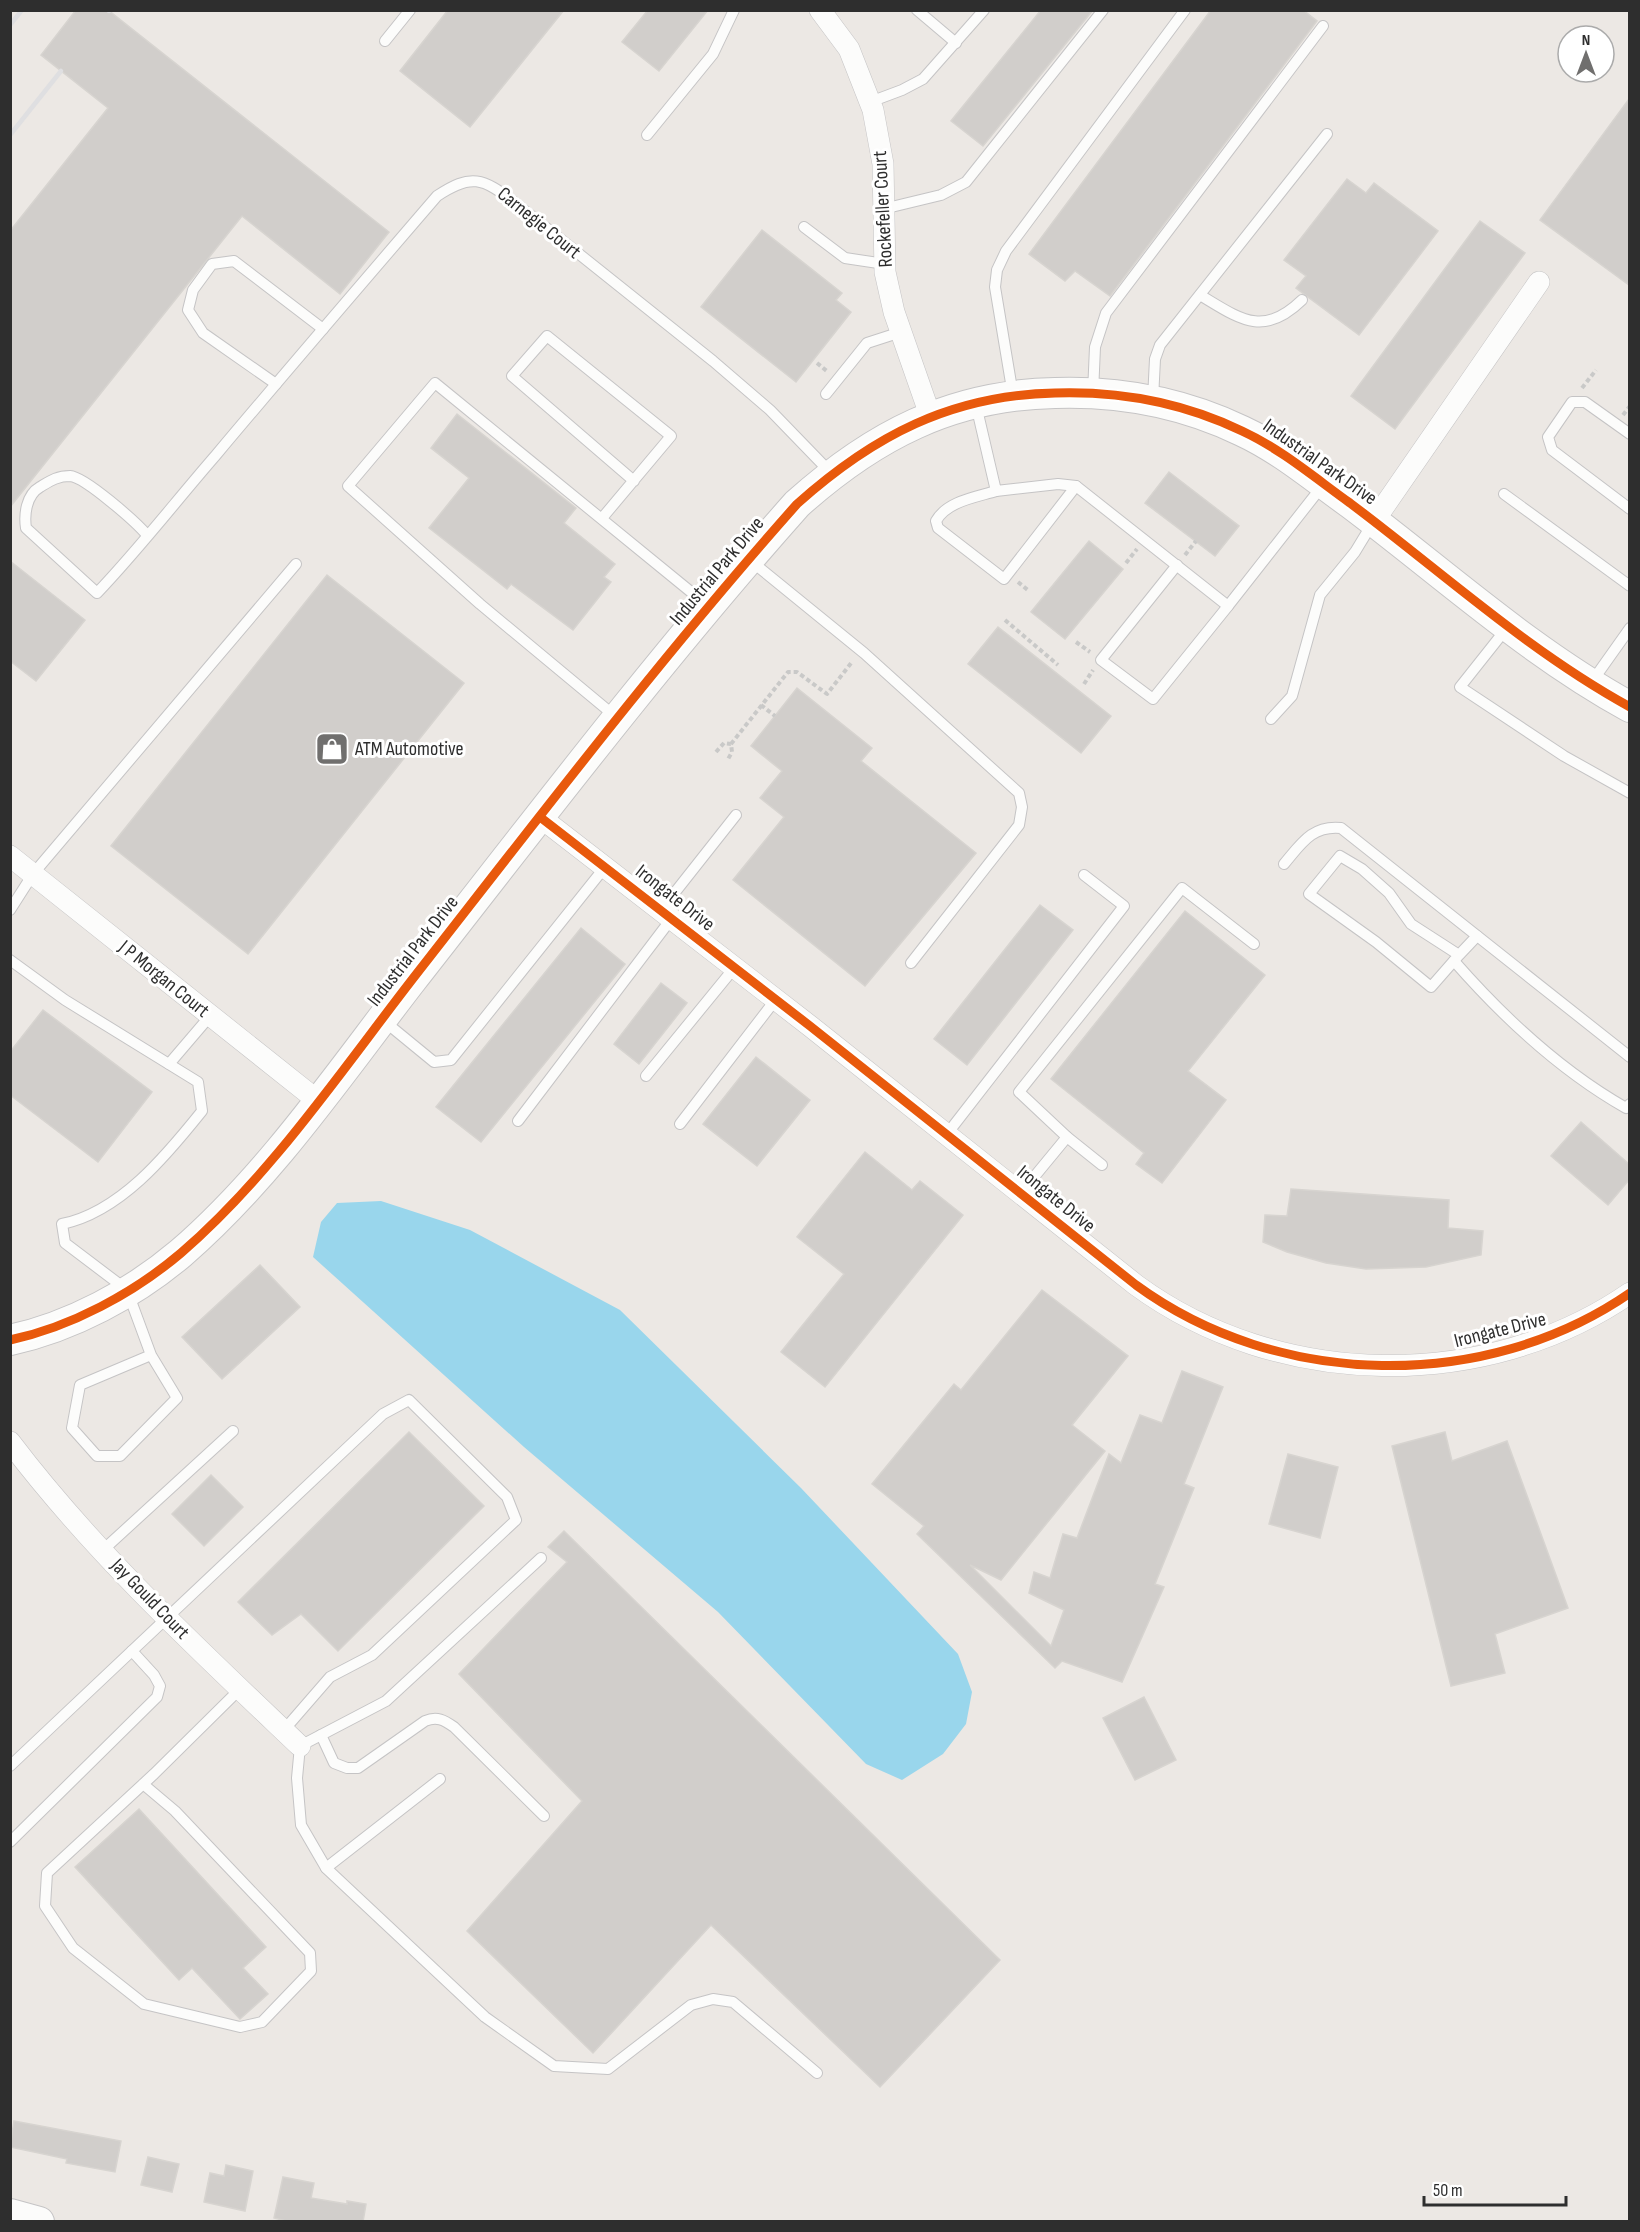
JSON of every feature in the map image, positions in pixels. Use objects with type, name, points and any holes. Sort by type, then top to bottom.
[{"type":"street","name":"Rockefeller Court","points":[[820,10],[849,49],[870,102],[883,164],[885,264],[901,332],[930,415]]},
{"type":"street","points":[[1374,521],[1539,282]]},
{"type":"street","name":"Industrial Park Drive","points":[[10,1340],[53,1326],[127,1290],[179,1254],[213,1224],[277,1153],[540,817],[748,559],[797,504],[832,474],[861,453],[930,415],[975,402],[1013,396],[1093,393],[1153,402],[1207,416],[1243,431],[1276,450],[1324,484],[1508,626],[1629,707]]},
{"type":"street","name":"Irongate Drive","points":[[540,817],[776,999],[1164,1306],[1224,1335],[1281,1354],[1325,1361],[1409,1366],[1511,1349],[1549,1338],[1573,1327],[1629,1293]]},
{"type":"street","name":"J P Morgan Court","points":[[10,856],[318,1101]]},
{"type":"street","name":"Jay Gould Court","points":[[10,1442],[58,1502],[103,1550],[168,1618],[300,1746]]},
{"type":"street","points":[[10,2214],[39,2222]]},
{"type":"lane","points":[[385,41],[410,10]]},
{"type":"lane","points":[[647,135],[713,54],[734,10]]},
{"type":"lane","points":[[917,10],[956,42]]},
{"type":"lane","points":[[870,102],[902,90],[923,78],[984,10]]},
{"type":"lane","points":[[883,209],[941,195],[966,182],[1103,10]]},
{"type":"lane","points":[[1013,396],[995,287],[997,270],[1006,251],[1185,10]]},
{"type":"lane","points":[[1093,393],[1095,347],[1106,313],[1323,26]]},
{"type":"lane","points":[[1153,402],[1154,366],[1160,345],[1327,134]]},
{"type":"lane","name":"Carnegie Court","points":[[147,535],[130,516],[72,476],[55,477],[35,490],[23,514],[26,528],[97,593],[147,535],[437,196],[458,182],[473,181],[494,186],[713,361],[770,410],[832,474]]},
{"type":"lane","points":[[804,227],[845,258],[885,264]]},
{"type":"lane","points":[[276,384],[203,333],[188,310],[193,290],[212,264],[234,261],[323,329]]},
{"type":"lane","points":[[1200,295],[1241,318],[1263,323],[1287,316],[1302,300]]},
{"type":"lane","points":[[826,394],[867,343],[901,332]]},
{"type":"lane","points":[[603,518],[634,481],[671,436],[547,336],[512,376],[634,481]]},
{"type":"lane","points":[[619,719],[480,604],[348,486],[435,383],[710,607]]},
{"type":"lane","points":[[975,402],[996,491]]},
{"type":"lane","points":[[1629,434],[1584,402],[1572,402],[1548,437],[1552,450],[1629,509]]},
{"type":"lane","points":[[1076,486],[1004,579],[938,528],[936,521],[940,515],[960,503],[996,491],[1058,484],[1076,486],[1228,606]]},
{"type":"lane","points":[[1177,565],[1101,660],[1153,699],[1324,484]]},
{"type":"lane","points":[[1504,494],[1629,586]]},
{"type":"lane","points":[[1271,719],[1292,696],[1320,596],[1355,552],[1374,521]]},
{"type":"lane","points":[[748,559],[864,653],[1019,793],[1022,807],[1019,825],[911,963]]},
{"type":"lane","points":[[10,910],[33,874],[296,564]]},
{"type":"lane","points":[[1508,626],[1460,687],[1564,756],[1629,793]]},
{"type":"lane","points":[[1591,683],[1629,628]]},
{"type":"lane","points":[[518,1121],[736,815]]},
{"type":"lane","points":[[1284,864],[1307,837],[1320,828],[1341,828],[1629,1057]]},
{"type":"lane","points":[[1477,936],[1457,958],[1431,987],[1376,942],[1309,894],[1340,856],[1362,869],[1389,893],[1411,924],[1457,958],[1479,988],[1557,1061],[1606,1097],[1626,1108],[1629,1104]]},
{"type":"lane","points":[[382,1019],[434,1062],[451,1060],[605,867]]},
{"type":"lane","points":[[946,1134],[1124,906],[1084,875]]},
{"type":"lane","points":[[1102,1165],[1067,1137],[1019,1092],[1182,888],[1254,944]]},
{"type":"lane","points":[[10,960],[65,1000],[198,1082],[202,1111],[157,1166],[83,1220],[62,1224],[65,1243],[127,1290],[151,1355],[177,1398],[120,1456],[97,1456],[72,1428],[80,1385],[151,1355]]},
{"type":"lane","points":[[646,1076],[735,967]]},
{"type":"lane","points":[[680,1124],[776,999]]},
{"type":"lane","points":[[169,1064],[210,1016]]},
{"type":"lane","points":[[1020,1194],[1067,1137]]},
{"type":"lane","points":[[10,1766],[383,1414],[410,1400],[507,1497],[516,1520],[372,1655],[330,1677],[284,1730]]},
{"type":"lane","points":[[103,1550],[232,1431]]},
{"type":"lane","points":[[541,1558],[386,1701],[300,1746],[297,1778],[301,1825],[326,1868],[485,2017],[554,2066],[608,2068],[691,2005],[713,1999],[733,2002],[817,2073]]},
{"type":"lane","points":[[10,1842],[157,1696],[160,1686],[154,1675],[132,1651]]},
{"type":"lane","points":[[143,1784],[175,1811],[310,1953],[311,1971],[261,2022],[240,2026],[144,2004],[73,1948],[45,1906],[47,1873],[143,1784],[240,1689]]},
{"type":"lane","points":[[321,1735],[334,1763],[347,1768],[358,1768],[424,1722],[434,1718],[445,1721],[454,1727],[544,1816]]},
{"type":"lane","points":[[326,1868],[440,1779]]},
{"type":"path","points":[[1184,555],[1196,541]]},
{"type":"path","points":[[1005,620],[1058,665]]},
{"type":"path","points":[[727,761],[732,752],[731,744],[788,672],[797,672],[827,694],[852,662]]},
{"type":"path","points":[[761,705],[775,716]]},
{"type":"path","points":[[716,752],[724,743],[731,744]]},
{"type":"water","points":[[381,1201],[470,1230],[620,1310],[801,1488],[958,1654],[972,1692],[966,1724],[943,1754],[902,1780],[866,1764],[718,1612],[524,1447],[313,1257],[321,1222],[337,1203]]},
{"type":"building","points":[[76,10],[108,10],[389,232],[340,294],[242,216],[10,507],[10,231],[108,108],[41,55]]},
{"type":"building","points":[[448,10],[564,10],[470,127],[400,71]]},
{"type":"building","points":[[648,10],[708,10],[659,71],[622,42]]},
{"type":"building","points":[[1041,10],[1093,10],[983,146],[951,121]]},
{"type":"building","points":[[1211,10],[1303,10],[1317,21],[1110,296],[1075,271],[1065,281],[1029,254]]},
{"type":"building","points":[[1629,99],[1629,285],[1540,220]]},
{"type":"building","points":[[1347,179],[1366,193],[1374,183],[1438,231],[1359,335],[1296,288],[1306,276],[1284,260]]},
{"type":"building","points":[[1480,221],[1525,253],[1395,429],[1351,396]]},
{"type":"building","points":[[762,230],[842,293],[836,300],[851,312],[796,382],[701,307]]},
{"type":"building","points":[[457,414],[576,508],[564,523],[615,564],[604,577],[611,582],[573,630],[511,584],[507,589],[429,528],[469,478],[431,448]]},
{"type":"building","points":[[1169,472],[1239,526],[1215,556],[1145,503]]},
{"type":"building","points":[[1089,541],[1123,569],[1065,639],[1031,612]]},
{"type":"building","points":[[10,561],[85,620],[36,681],[10,661]]},
{"type":"building","points":[[327,575],[464,683],[248,954],[111,846]]},
{"type":"building","points":[[998,627],[1111,716],[1081,753],[968,664]]},
{"type":"building","points":[[797,688],[872,748],[861,761],[976,853],[865,986],[733,880],[784,817],[760,798],[782,771],[751,746]]},
{"type":"building","points":[[1040,905],[1073,930],[967,1065],[934,1039]]},
{"type":"building","points":[[1185,911],[1265,975],[1188,1071],[1226,1100],[1162,1183],[1136,1164],[1144,1153],[1051,1079]]},
{"type":"building","points":[[581,928],[625,964],[481,1142],[436,1107]]},
{"type":"building","points":[[661,983],[687,1003],[639,1064],[614,1044]]},
{"type":"building","points":[[43,1010],[152,1092],[98,1162],[10,1095],[10,1052]]},
{"type":"building","points":[[756,1057],[810,1100],[757,1166],[703,1124]]},
{"type":"building","points":[[1581,1122],[1629,1164],[1629,1180],[1608,1205],[1551,1156]]},
{"type":"building","points":[[865,1152],[912,1190],[920,1181],[963,1215],[825,1387],[781,1352],[844,1274],[797,1237]]},
{"type":"building","points":[[1291,1189],[1449,1200],[1448,1228],[1483,1231],[1481,1255],[1426,1267],[1366,1269],[1326,1263],[1287,1252],[1263,1242],[1265,1215],[1287,1216]]},
{"type":"building","points":[[260,1265],[300,1307],[222,1379],[182,1337]]},
{"type":"building","points":[[1042,1290],[1128,1356],[1072,1425],[1105,1451],[1001,1580],[970,1565],[1051,1646],[1064,1610],[1029,1593],[1034,1572],[1050,1578],[1063,1534],[1077,1538],[1109,1454],[1121,1463],[1140,1415],[1162,1423],[1182,1371],[1223,1387],[1184,1484],[1194,1488],[1155,1584],[1164,1587],[1122,1682],[1062,1661],[1055,1668],[917,1534],[924,1526],[872,1484],[954,1384],[961,1390]]},
{"type":"building","points":[[409,1432],[484,1506],[338,1651],[301,1614],[272,1635],[238,1602]]},
{"type":"building","points":[[1445,1432],[1452,1461],[1507,1441],[1568,1608],[1495,1634],[1505,1673],[1451,1686],[1392,1446]]},
{"type":"building","points":[[1288,1454],[1338,1467],[1320,1538],[1269,1524]]},
{"type":"building","points":[[211,1475],[243,1507],[204,1546],[172,1514]]},
{"type":"building","points":[[564,1531],[1000,1960],[880,2087],[711,1925],[593,2053],[467,1931],[582,1801],[459,1674],[567,1562],[548,1547]]},
{"type":"building","points":[[1144,1697],[1176,1760],[1135,1780],[1103,1718]]},
{"type":"building","points":[[139,1809],[266,1947],[243,1968],[268,1994],[240,2019],[192,1968],[179,1980],[75,1867]]},
{"type":"building","points":[[14,2121],[121,2141],[115,2172],[66,2163],[67,2159],[10,2147]]},
{"type":"building","points":[[148,2157],[179,2164],[172,2192],[141,2185]]},
{"type":"building","points":[[226,2165],[253,2171],[245,2211],[204,2202],[210,2173],[224,2176]]},
{"type":"building","points":[[283,2177],[314,2183],[311,2198],[347,2204],[347,2201],[366,2204],[363,2222],[290,2222],[274,2218]]},
{"type":"railway","points":[[10,25],[22,10]]},
{"type":"railway","points":[[10,135],[61,71]]},
{"type":"cycle path","points":[[10,1340],[56,1327],[122,1295],[163,1268],[213,1223],[274,1158],[600,740],[697,620],[797,504],[855,458],[916,424],[948,411],[1017,396],[1079,393],[1151,401],[1220,421],[1256,438],[1298,464],[1521,636],[1592,685],[1630,707]]},
{"type":"cycle path","points":[[540,817],[810,1026],[1136,1285],[1192,1319],[1253,1344],[1316,1360],[1382,1366],[1447,1362],[1512,1349],[1573,1326],[1630,1293]]},
{"type":"place","name":"ATM Automotive","points":[[332,749]]}]
